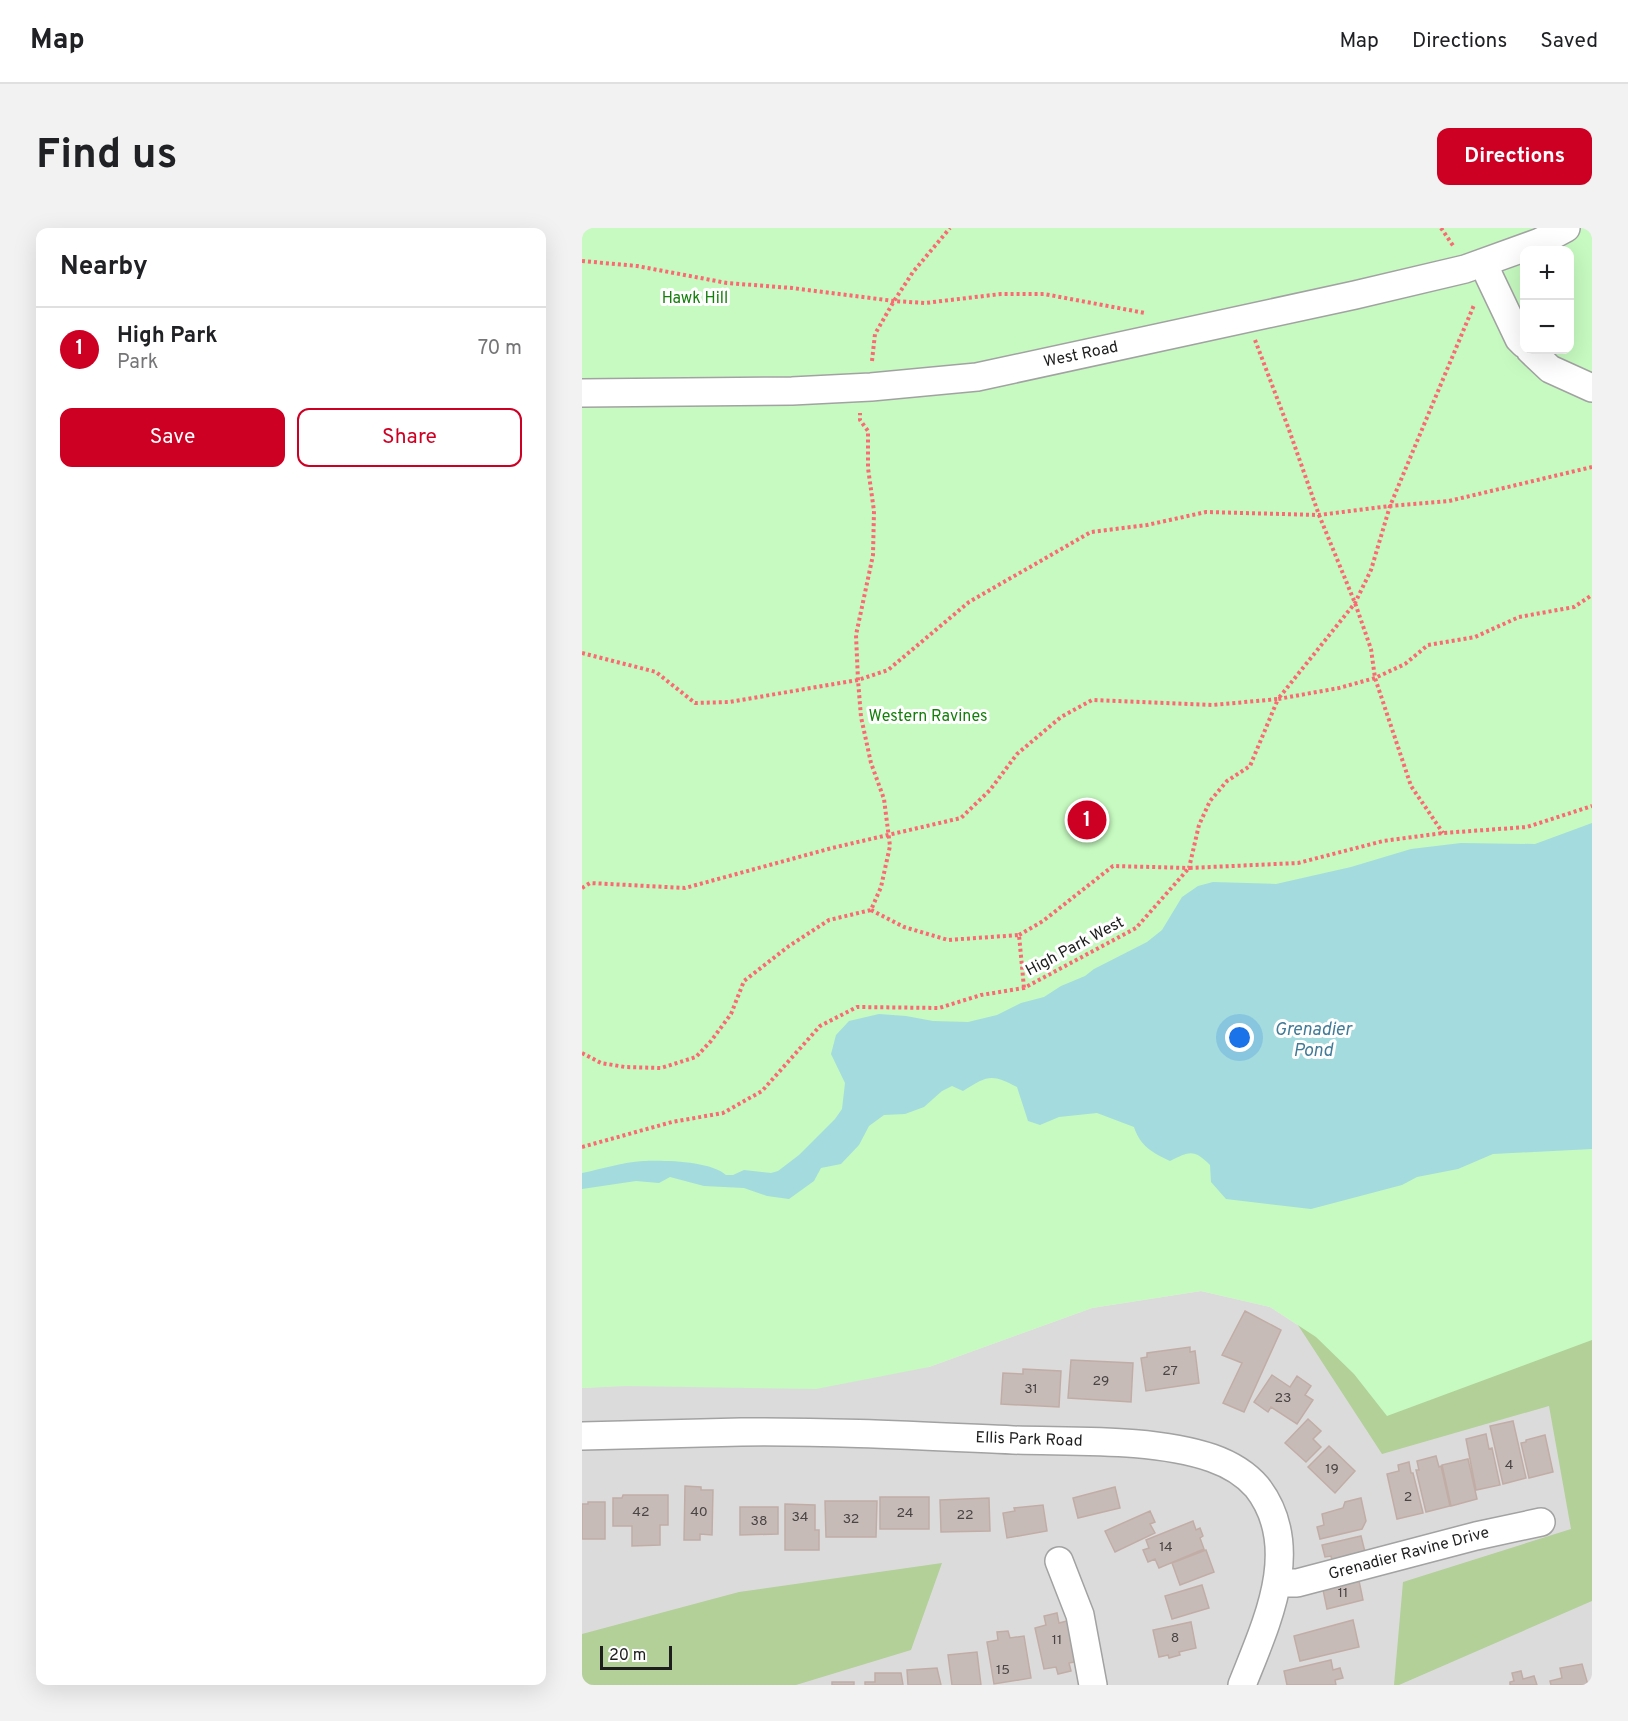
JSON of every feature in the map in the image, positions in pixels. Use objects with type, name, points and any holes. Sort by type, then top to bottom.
[{"type":"street","name":"West Road","points":[[582,393],[781,391],[866,396],[977,376],[1355,296],[1486,263],[1540,242],[1566,228]]},
{"type":"street","points":[[1486,263],[1489,276],[1520,340]]},
{"type":"street","points":[[1534,354],[1550,369],[1592,388]]},
{"type":"street","name":"Ellis Park Road","points":[[582,1436],[743,1432],[917,1436],[1155,1446],[1211,1458],[1233,1467],[1257,1487],[1274,1520],[1279,1552],[1277,1583],[1269,1615],[1242,1685]]},
{"type":"street","name":"Grenadier Ravine Drive","points":[[1277,1583],[1297,1583],[1476,1536],[1540,1522]]},
{"type":"street","points":[[1059,1562],[1080,1615],[1094,1685]]},
{"type":"path","points":[[871,910],[881,886],[890,846],[884,799],[871,763],[861,717],[858,680],[856,635],[873,555],[874,511],[868,468],[868,431],[860,420],[875,334],[913,272],[950,228]]},
{"type":"path","points":[[582,261],[637,266],[728,283],[792,288],[894,301],[925,303],[1001,294],[1044,294],[1147,313]]},
{"type":"path","points":[[1189,868],[1199,825],[1210,801],[1227,781],[1250,766],[1278,699],[1355,603],[1371,570],[1390,506],[1478,296]]},
{"type":"path","points":[[1246,319],[1319,515],[1355,603],[1371,649],[1375,678],[1411,786],[1443,833]]},
{"type":"path","points":[[582,653],[656,672],[695,703],[729,702],[858,680],[888,670],[969,602],[1091,532],[1147,525],[1206,512],[1319,515],[1449,501],[1592,467]]},
{"type":"path","points":[[582,888],[590,883],[685,888],[889,834],[961,818],[990,790],[1017,754],[1061,717],[1092,700],[1213,705],[1278,699],[1340,688],[1375,678],[1405,664],[1428,645],[1475,637],[1519,617],[1574,608],[1592,595]]},
{"type":"path","points":[[582,1053],[601,1063],[625,1067],[661,1068],[696,1057],[731,1014],[744,981],[789,946],[829,920],[871,910],[904,927],[948,940],[1019,935],[1051,915],[1113,866],[1189,868],[1298,863],[1383,841],[1443,833],[1527,827],[1592,806]]},
{"type":"path","name":"High Park West","points":[[582,1148],[672,1122],[723,1113],[762,1091],[820,1026],[857,1007],[939,1008],[981,995],[1024,988],[1136,928],[1189,868]]},
{"type":"path","points":[[1019,935],[1024,988]]},
{"type":"shaded area","points":[[1201,1291],[1270,1307],[1316,1337],[1592,1340],[1592,1685],[582,1685],[582,1388],[929,1367],[1092,1308]]},
{"type":"green space","points":[[582,228],[1592,228],[1592,1340],[1387,1416],[1354,1374],[1316,1337],[1270,1307],[1201,1291],[1092,1308],[929,1367],[816,1389],[626,1386],[582,1388]]},
{"type":"green space","points":[[1592,1149],[1592,1601],[1399,1685],[1394,1685],[1403,1582],[1571,1529],[1549,1406],[1382,1454],[1279,1296]]},
{"type":"green space","points":[[942,1563],[911,1650],[796,1685],[582,1685],[582,1634],[739,1592]]},
{"type":"water","name":"Grenadier Pond","points":[[1592,823],[1592,1149],[1493,1154],[1458,1169],[1417,1177],[1402,1185],[1311,1209],[1226,1199],[1211,1182],[1210,1165],[1200,1156],[1192,1153],[1170,1161],[1148,1148],[1134,1127],[1097,1113],[1059,1117],[1040,1125],[1028,1121],[1017,1087],[995,1078],[989,1078],[963,1091],[952,1086],[942,1091],[924,1107],[905,1114],[884,1115],[869,1126],[859,1145],[841,1164],[821,1168],[814,1181],[789,1199],[767,1196],[744,1188],[704,1186],[670,1177],[659,1183],[636,1181],[582,1189],[582,1173],[635,1162],[687,1162],[719,1170],[726,1175],[733,1175],[744,1170],[771,1173],[778,1171],[799,1155],[842,1109],[845,1083],[831,1054],[836,1035],[849,1021],[879,1014],[933,1021],[968,1022],[997,1015],[1021,1003],[1044,997],[1147,942],[1162,930],[1182,897],[1198,886],[1213,882],[1276,884],[1351,867],[1411,849],[1461,843],[1535,844]]},
{"type":"building","points":[[1245,1311],[1281,1330],[1244,1412],[1223,1403],[1242,1363],[1222,1355]]},
{"type":"building","points":[[1190,1347],[1190,1352],[1195,1351],[1199,1383],[1146,1391],[1141,1358],[1147,1357],[1147,1353]]},
{"type":"building","points":[[1071,1360],[1133,1363],[1131,1402],[1068,1398]]},
{"type":"building","points":[[1023,1369],[1061,1371],[1059,1407],[1001,1404],[1003,1373],[1023,1374]]},
{"type":"building","points":[[1272,1375],[1290,1387],[1297,1376],[1311,1386],[1305,1395],[1313,1400],[1297,1424],[1271,1407],[1268,1412],[1254,1402]]},
{"type":"building","points":[[1308,1419],[1321,1431],[1313,1439],[1321,1447],[1306,1462],[1285,1443]]},
{"type":"building","points":[[1513,1421],[1526,1478],[1503,1484],[1490,1426]]},
{"type":"building","points":[[1486,1434],[1489,1449],[1492,1448],[1500,1485],[1476,1490],[1466,1439]]},
{"type":"building","points":[[1545,1435],[1553,1472],[1529,1478],[1521,1443]]},
{"type":"building","points":[[1329,1446],[1355,1471],[1335,1493],[1308,1467]]},
{"type":"building","points":[[1436,1456],[1439,1467],[1441,1466],[1450,1506],[1426,1512],[1416,1470],[1419,1470],[1417,1461]]},
{"type":"building","points":[[1468,1459],[1477,1499],[1451,1506],[1442,1465]]},
{"type":"building","points":[[1409,1462],[1423,1513],[1397,1519],[1387,1474],[1399,1471],[1398,1465]]},
{"type":"building","points":[[685,1486],[713,1490],[712,1535],[700,1534],[700,1540],[684,1540]]},
{"type":"building","points":[[1115,1487],[1120,1508],[1078,1518],[1073,1498]]},
{"type":"building","points":[[623,1495],[668,1495],[668,1525],[660,1525],[660,1545],[632,1546],[632,1526],[613,1526],[613,1498],[622,1498]]},
{"type":"building","points":[[880,1497],[929,1497],[929,1529],[880,1529]]},
{"type":"building","points":[[989,1498],[990,1531],[941,1532],[940,1500]]},
{"type":"building","points":[[1361,1498],[1366,1521],[1362,1529],[1320,1539],[1317,1527],[1324,1525],[1322,1514],[1343,1508],[1345,1502]]},
{"type":"building","points":[[825,1501],[877,1501],[876,1537],[826,1537]]},
{"type":"building","points":[[588,1502],[605,1502],[605,1539],[582,1539],[582,1504],[588,1504]]},
{"type":"building","points":[[785,1504],[815,1505],[815,1530],[819,1530],[819,1550],[785,1550]]},
{"type":"building","points":[[1043,1505],[1047,1531],[1007,1538],[1003,1513],[1015,1511],[1014,1508]]},
{"type":"building","points":[[740,1507],[778,1507],[778,1534],[740,1535]]},
{"type":"building","points":[[1150,1511],[1155,1522],[1150,1524],[1155,1533],[1115,1552],[1105,1531]]},
{"type":"building","points":[[1193,1521],[1196,1530],[1200,1528],[1203,1536],[1200,1538],[1204,1549],[1159,1568],[1155,1559],[1148,1562],[1143,1550],[1149,1548],[1146,1540]]},
{"type":"building","points":[[1361,1536],[1367,1560],[1334,1568],[1331,1556],[1325,1557],[1322,1545]]},
{"type":"building","points":[[1206,1550],[1214,1572],[1180,1585],[1172,1563]]},
{"type":"building","points":[[1358,1576],[1363,1600],[1327,1609],[1322,1585]]},
{"type":"building","points":[[1202,1585],[1209,1608],[1172,1619],[1165,1596]]},
{"type":"building","points":[[1057,1613],[1059,1623],[1071,1620],[1080,1661],[1069,1663],[1071,1671],[1058,1674],[1056,1667],[1044,1669],[1035,1628],[1046,1625],[1044,1616]]},
{"type":"building","points":[[1353,1620],[1359,1647],[1300,1661],[1294,1636]]},
{"type":"building","points":[[1191,1622],[1196,1648],[1179,1652],[1180,1655],[1169,1658],[1168,1655],[1159,1657],[1153,1630]]},
{"type":"building","points":[[1008,1631],[1010,1638],[1024,1636],[1031,1678],[994,1684],[987,1642],[998,1640],[997,1632]]},
{"type":"building","points":[[977,1652],[981,1685],[952,1685],[948,1655]]},
{"type":"building","points":[[1331,1660],[1333,1670],[1340,1668],[1343,1678],[1335,1680],[1336,1685],[1287,1685],[1284,1671]]},
{"type":"building","points":[[1582,1664],[1588,1685],[1551,1685],[1550,1681],[1562,1678],[1560,1668]]},
{"type":"building","points":[[937,1668],[941,1685],[908,1685],[907,1670]]},
{"type":"building","points":[[1521,1671],[1523,1679],[1534,1676],[1537,1685],[1510,1685],[1510,1682],[1514,1681],[1512,1673]]},
{"type":"building","points":[[875,1673],[901,1673],[903,1685],[865,1685],[865,1682],[875,1682]]},
{"type":"building","points":[[832,1682],[854,1682],[854,1685],[832,1685]]},
{"type":"place","name":"High Park","points":[[1087,820]]},
{"type":"park label","name":"Hawk Hill","points":[[695,299]]},
{"type":"park label","name":"Western Ravines","points":[[928,717]]}]
